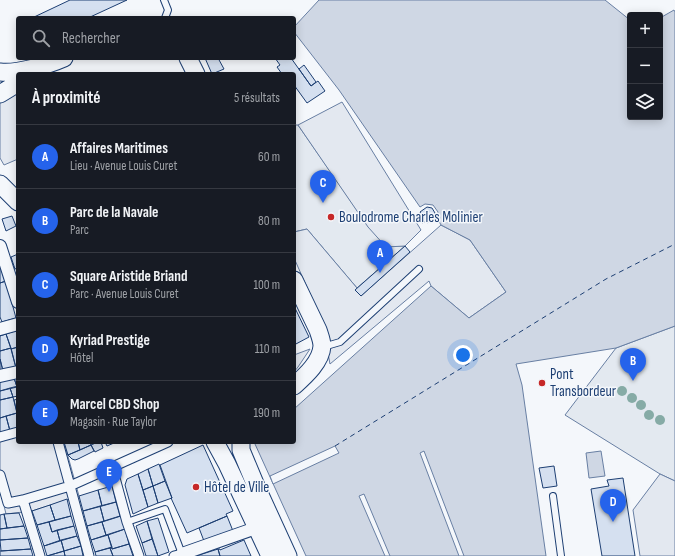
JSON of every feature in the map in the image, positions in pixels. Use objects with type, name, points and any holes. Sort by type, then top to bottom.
[{"type":"main road","points":[[0,72],[5,73],[31,68],[58,60]]},
{"type":"main road","points":[[38,72],[59,60]]},
{"type":"main road","points":[[189,60],[195,72]]},
{"type":"main road","points":[[0,94],[16,84]]},
{"type":"main road","points":[[0,184],[16,200]]},
{"type":"main road","points":[[296,289],[318,330],[322,347],[320,355],[315,363],[298,380]]},
{"type":"main road","points":[[216,444],[270,556]]},
{"type":"main road","points":[[242,444],[241,450],[288,556]]},
{"type":"street","points":[[0,248],[14,276],[16,289]]},
{"type":"street","points":[[0,329],[16,325]]},
{"type":"street","points":[[0,376],[16,372]]},
{"type":"street","points":[[0,437],[16,433]]},
{"type":"street","points":[[59,444],[89,556]]},
{"type":"street","points":[[0,475],[4,503],[23,500],[70,486],[164,444]]},
{"type":"street","points":[[112,467],[138,556]]},
{"type":"street","points":[[23,500],[40,556]]},
{"type":"street","points":[[178,555],[256,528]]},
{"type":"lane","points":[[164,0],[168,10],[166,16]]},
{"type":"lane","points":[[322,347],[340,342],[419,269]]},
{"type":"lane","points":[[553,496],[561,556]]},
{"type":"lane","points":[[127,522],[165,509],[178,555]]},
{"type":"shaded area","points":[[319,0],[605,0],[627,18],[627,120],[663,120],[663,16],[674,10],[675,12],[675,326],[616,348],[516,364],[522,385],[546,556],[306,556],[255,444],[296,444],[296,407],[431,286],[469,318],[506,292],[470,240],[441,225],[437,218],[438,212],[433,205],[425,204],[420,207],[339,90],[296,35],[296,25]]},
{"type":"shaded area","points":[[16,91],[16,160],[4,165],[0,158],[0,102]]},
{"type":"shaded area","points":[[342,102],[421,230],[405,246],[386,247],[368,227],[298,125]]},
{"type":"shaded area","points":[[296,125],[298,125],[368,226],[386,246],[405,246],[357,288],[307,229],[296,232]]},
{"type":"shaded area","points":[[441,225],[470,240],[506,292],[469,318],[431,286],[429,281],[330,364],[322,321],[296,262],[296,232],[307,229],[357,288],[356,290],[361,296]]},
{"type":"shaded area","points":[[675,326],[675,481],[660,474],[565,415],[616,348]]},
{"type":"shaded area","points":[[310,349],[296,370],[296,354]]},
{"type":"shaded area","points":[[16,429],[16,444],[65,444],[79,496],[32,511],[6,514],[0,489],[0,433]]},
{"type":"shaded area","points":[[601,451],[605,476],[589,478],[586,453]]},
{"type":"shaded area","points":[[660,474],[675,481],[675,556],[640,556],[633,510]]},
{"type":"pier","points":[[335,446],[339,453],[273,484],[270,476]]},
{"type":"pier","points":[[424,451],[464,556],[459,556],[420,453]]},
{"type":"pier","points":[[364,494],[390,556],[385,556],[359,496]]},
{"type":"building","points":[[70,0],[127,0],[92,16],[36,16]]},
{"type":"building","points":[[206,60],[219,60],[224,69],[217,72],[211,72]]},
{"type":"building","points":[[276,60],[292,60],[311,86],[318,81],[325,91],[307,103],[296,88],[296,72],[281,72],[277,67],[280,65]]},
{"type":"building","points":[[304,65],[316,82],[311,86],[299,69]]},
{"type":"building","points":[[427,207],[432,208],[435,213],[434,218],[427,223],[426,221],[422,223],[419,218],[421,214],[420,212]]},
{"type":"building","points":[[12,216],[16,226],[6,231],[2,219]]},
{"type":"building","points":[[405,246],[410,252],[361,296],[355,290]]},
{"type":"building","points":[[16,255],[16,269],[15,269],[11,257]]},
{"type":"building","points":[[0,261],[6,281],[0,283]]},
{"type":"building","points":[[6,281],[16,318],[2,322],[0,317],[0,283]]},
{"type":"building","points":[[296,310],[309,337],[296,344]]},
{"type":"building","points":[[16,331],[16,348],[11,349],[6,334]]},
{"type":"building","points":[[6,334],[11,348],[0,351],[0,336]]},
{"type":"building","points":[[11,348],[16,368],[3,371],[0,351]]},
{"type":"building","points":[[16,348],[16,368],[11,349]]},
{"type":"building","points":[[0,359],[3,371],[0,372]]},
{"type":"building","points":[[14,378],[16,387],[0,391],[0,381]]},
{"type":"building","points":[[16,386],[16,396],[13,397],[10,388]]},
{"type":"building","points":[[10,388],[13,397],[0,400],[0,391]]},
{"type":"building","points":[[13,397],[16,413],[0,418],[0,400]]},
{"type":"building","points":[[16,413],[16,430],[10,431],[6,416]]},
{"type":"building","points":[[6,416],[10,431],[0,433],[0,418]]},
{"type":"building","points":[[65,444],[78,444],[80,450],[68,455]]},
{"type":"building","points":[[78,444],[91,444],[91,445],[80,450]]},
{"type":"building","points":[[102,444],[103,448],[95,452],[91,445]]},
{"type":"building","points":[[91,445],[94,451],[78,459],[72,459],[68,455]]},
{"type":"building","points":[[203,445],[233,511],[226,514],[227,516],[187,533],[171,498],[160,465]]},
{"type":"building","points":[[159,464],[165,481],[153,486],[148,469]]},
{"type":"building","points":[[554,466],[557,486],[543,488],[539,468]]},
{"type":"building","points":[[148,469],[153,486],[143,490],[138,474]]},
{"type":"building","points":[[138,474],[148,507],[133,514],[125,485],[127,479]]},
{"type":"building","points":[[623,478],[635,556],[602,556],[591,489],[609,486],[607,480]]},
{"type":"building","points":[[165,481],[172,498],[158,503],[153,486]]},
{"type":"building","points":[[112,486],[116,502],[102,506],[98,490]]},
{"type":"building","points":[[153,486],[158,503],[148,507],[143,490]]},
{"type":"building","points":[[98,490],[102,506],[83,511],[79,496]]},
{"type":"building","points":[[67,499],[71,516],[55,520],[50,505]]},
{"type":"building","points":[[116,502],[120,516],[104,521],[100,506]]},
{"type":"building","points":[[50,505],[55,520],[37,525],[32,511]]},
{"type":"building","points":[[100,506],[104,521],[87,526],[83,511]]},
{"type":"building","points":[[19,513],[24,526],[7,528],[4,514]]},
{"type":"building","points":[[4,514],[7,528],[0,529],[0,515]]},
{"type":"building","points":[[71,516],[74,526],[52,532],[49,522]]},
{"type":"building","points":[[121,516],[125,529],[106,535],[102,522]]},
{"type":"building","points":[[227,516],[233,531],[204,541],[199,528]]},
{"type":"building","points":[[158,518],[169,552],[158,556],[147,521]]},
{"type":"building","points":[[147,521],[152,539],[142,543],[136,526]]},
{"type":"building","points":[[49,522],[52,532],[57,530],[60,541],[44,546],[37,525]]},
{"type":"building","points":[[102,522],[106,535],[91,540],[87,526]]},
{"type":"building","points":[[24,526],[28,538],[0,540],[0,529]]},
{"type":"building","points":[[74,526],[77,536],[60,541],[57,530]]},
{"type":"building","points":[[125,529],[129,544],[112,549],[108,535]]},
{"type":"building","points":[[108,535],[112,547],[95,552],[91,540]]},
{"type":"building","points":[[77,536],[81,546],[64,551],[61,540]]},
{"type":"building","points":[[28,538],[31,549],[1,551],[0,540]]},
{"type":"building","points":[[152,539],[158,556],[146,556],[142,543]]},
{"type":"building","points":[[61,540],[64,551],[47,556],[44,546]]},
{"type":"building","points":[[244,540],[251,556],[220,556],[218,549],[220,550]]},
{"type":"building","points":[[129,544],[133,556],[113,556],[110,548],[112,547],[112,549]]},
{"type":"building","points":[[81,546],[83,556],[65,556],[64,551]]},
{"type":"building","points":[[110,548],[113,556],[96,556],[95,552]]},
{"type":"building","points":[[31,549],[33,556],[0,556],[0,551]]},
{"type":"building","points":[[218,549],[220,556],[196,556]]},
{"type":"building","points":[[64,551],[65,556],[47,556]]},
{"type":"ferry route","points":[[335,446],[606,279],[675,244]]},
{"type":"place","name":"Square Aristide Briand","points":[[323,203]]},
{"type":"place","name":"Boulodrome Charles Molinier","points":[[331,217]]},
{"type":"place","name":"Affaires Maritimes","points":[[380,273]]},
{"type":"place","name":"Parc de la Navale","points":[[633,381]]},
{"type":"place","name":"Pont Transbordeur","points":[[542,383]]},
{"type":"place","name":"Hôtel de Ville","points":[[196,487]]},
{"type":"place","name":"Marcel CBD Shop","points":[[109,492]]},
{"type":"place","name":"Kyriad Prestige","points":[[613,522]]}]
